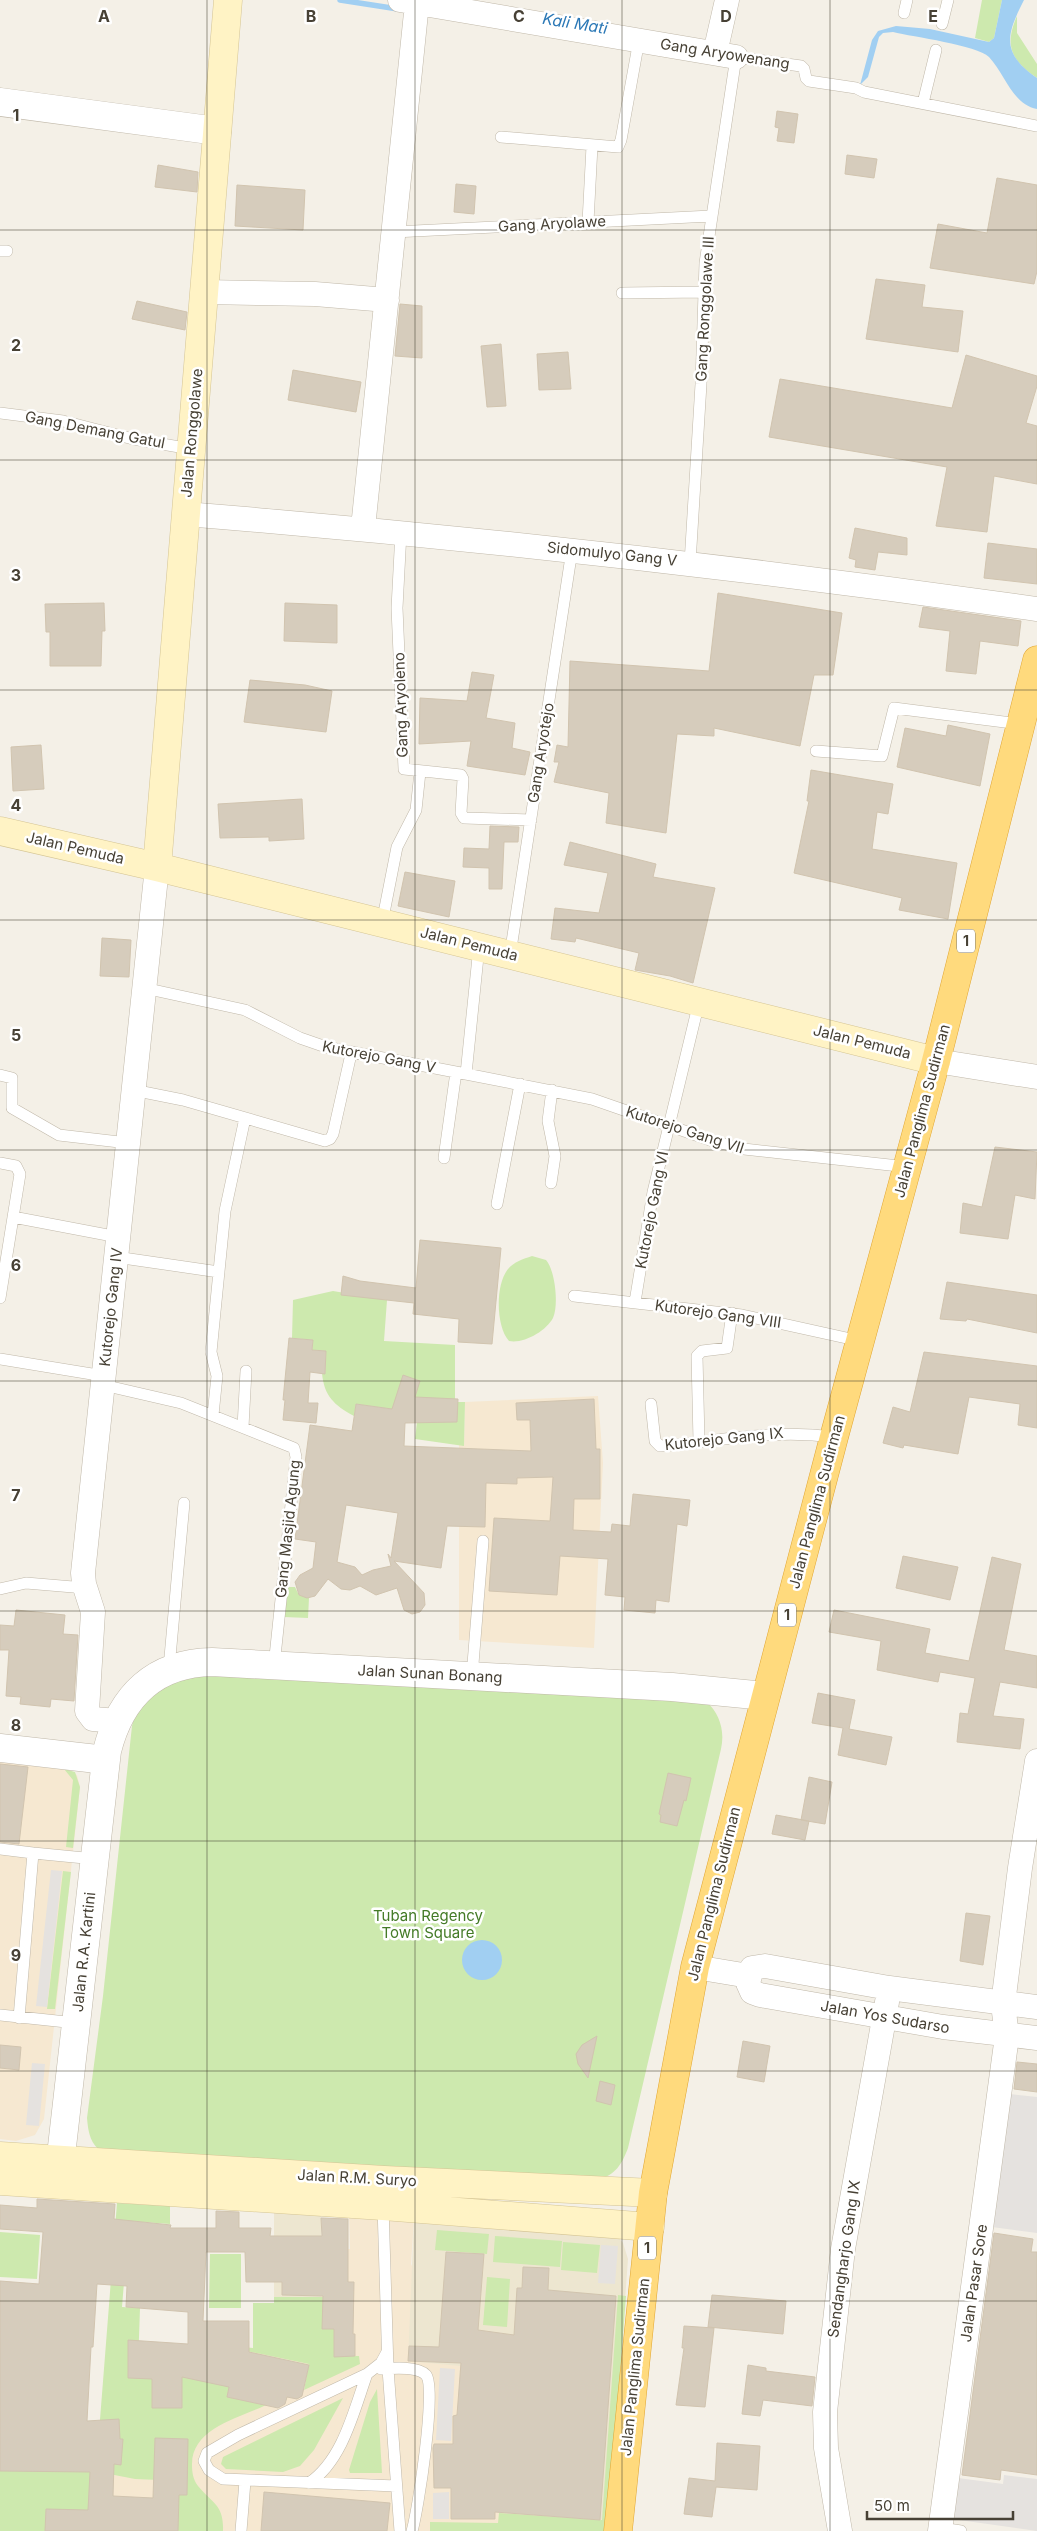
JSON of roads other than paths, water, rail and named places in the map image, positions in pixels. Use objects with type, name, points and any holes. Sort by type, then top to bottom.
[{"type":"highway","name":"Jalan Panglima Sudirman","points":[[618,2531],[653,2193],[695,1967],[765,1696],[936,1061],[1020,724],[1033,689],[1037,660]]},
{"type":"main road","name":"Jalan Ronggolawe","points":[[157,867],[228,0]]},
{"type":"main road","name":"Jalan Pemuda","points":[[0,831],[157,867],[936,1061]]},
{"type":"main road","points":[[0,2156],[59,2173]]},
{"type":"main road","name":"Jalan R.M. Suryo","points":[[59,2173],[383,2193],[621,2191],[653,2193]]},
{"type":"main road","points":[[0,2181],[59,2173]]},
{"type":"main road","points":[[617,2224],[621,2191]]},
{"type":"main road","name":"Jalan R.M. Suryo","points":[[383,2193],[617,2224],[650,2226]]},
{"type":"street","points":[[725,55],[727,0]]},
{"type":"street","points":[[363,528],[419,2]]},
{"type":"street","name":"Gang Aryowenang","points":[[419,2],[725,55]]},
{"type":"street","points":[[0,102],[217,131]]},
{"type":"street","points":[[204,292],[315,294],[387,300]]},
{"type":"street","name":"Sidomulyo Gang V","points":[[186,514],[363,528],[690,563],[1037,610]]},
{"type":"street","name":"Kutorejo Gang IV","points":[[118,1722],[93,1719],[86,1711],[93,1612],[85,1588],[83,1573],[157,867]]},
{"type":"street","points":[[936,1061],[1037,1077]]},
{"type":"street","name":"Jalan Sunan Bonang","points":[[118,1722],[141,1688],[150,1680],[169,1668],[197,1662],[693,1688],[765,1696]]},
{"type":"street","name":"Jalan R.A. Kartini","points":[[59,2173],[106,1760],[109,1744],[118,1722]]},
{"type":"street","points":[[0,1748],[106,1760]]},
{"type":"street","name":"Jalan Pasar Sore","points":[[948,2530],[1007,2036],[1003,2004],[1020,1868],[1037,1761]]},
{"type":"street","name":"Jalan Yos Sudarso","points":[[1037,2007],[889,1988],[765,1966],[755,1966],[749,1976],[748,1986],[756,1994],[884,2018],[1007,2036],[1037,2038]]},
{"type":"street","points":[[695,1967],[749,1976]]},
{"type":"street","name":"Sendangharjo Gang IX","points":[[840,2531],[826,2448],[825,2412],[843,2249],[889,1988]]},
{"type":"lane","points":[[904,12],[907,0]]},
{"type":"lane","points":[[942,24],[948,0]]},
{"type":"lane","points":[[501,137],[616,148],[620,143],[639,40]]},
{"type":"lane","points":[[923,104],[936,50]]},
{"type":"lane","name":"Gang Aryowenang","points":[[725,55],[802,66],[811,82],[856,88],[864,92],[1037,126]]},
{"type":"lane","name":"Gang Ronggolawe III","points":[[690,563],[701,384],[706,248],[711,216],[725,55]]},
{"type":"lane","points":[[588,222],[592,146]]},
{"type":"lane","name":"Gang Aryolawe","points":[[394,232],[711,216]]},
{"type":"lane","points":[[622,293],[703,292]]},
{"type":"lane","name":"Gang Demang Gatul","points":[[0,413],[63,421],[133,439],[191,449]]},
{"type":"lane","name":"Gang Aryoleno","points":[[401,532],[397,608],[403,767],[408,771],[456,774],[462,777],[461,813],[464,818],[531,820]]},
{"type":"lane","name":"Gang Aryotejo","points":[[510,955],[572,550]]},
{"type":"lane","points":[[816,752],[882,756],[894,708],[1020,724]]},
{"type":"lane","points":[[382,923],[397,847],[416,810],[420,772]]},
{"type":"lane","points":[[444,1158],[461,1073],[479,947]]},
{"type":"lane","name":"Kutorejo Gang V","points":[[144,988],[245,1010],[300,1038],[351,1054],[461,1073]]},
{"type":"lane","name":"Kutorejo Gang VI","points":[[635,1302],[653,1192],[699,1002]]},
{"type":"lane","points":[[134,1090],[183,1100],[325,1141],[330,1139],[351,1054]]},
{"type":"lane","name":"Kutorejo Gang VII","points":[[461,1073],[552,1090],[598,1101],[744,1150],[908,1167]]},
{"type":"lane","points":[[0,1075],[12,1078],[12,1108],[50,1132],[59,1135],[128,1143]]},
{"type":"lane","points":[[497,1204],[520,1084]]},
{"type":"lane","points":[[551,1183],[555,1156],[548,1121],[552,1090]]},
{"type":"lane","points":[[213,1415],[217,1376],[211,1352],[225,1211],[245,1118]]},
{"type":"lane","points":[[0,1163],[16,1166],[19,1169],[13,1217],[3,1261],[0,1298]]},
{"type":"lane","points":[[13,1217],[117,1247],[219,1272]]},
{"type":"lane","name":"Kutorejo Gang VIII","points":[[574,1296],[732,1313],[860,1341]]},
{"type":"lane","points":[[699,1441],[697,1356],[702,1351],[727,1348],[732,1313]]},
{"type":"lane","name":"Gang Masjid Agung","points":[[0,1359],[103,1380],[213,1415],[290,1445],[296,1452],[274,1666]]},
{"type":"lane","points":[[243,1427],[246,1371]]},
{"type":"lane","name":"Kutorejo Gang IX","points":[[651,1404],[657,1446],[770,1433],[805,1433],[834,1437]]},
{"type":"lane","points":[[169,1668],[184,1503]]},
{"type":"lane","points":[[472,1676],[483,1541]]},
{"type":"lane","points":[[0,1589],[26,1583],[85,1588]]},
{"type":"lane","points":[[0,1849],[95,1859]]},
{"type":"lane","points":[[19,2018],[33,1853]]},
{"type":"lane","points":[[0,2015],[76,2023]]},
{"type":"lane","points":[[383,2193],[387,2352],[400,2531]]},
{"type":"lane","points":[[309,2483],[322,2472],[342,2441],[371,2372],[387,2352]]},
{"type":"lane","points":[[396,2486],[223,2479],[214,2475],[206,2466],[204,2457],[207,2453],[238,2435],[371,2372],[388,2369],[423,2372],[428,2377],[430,2385],[419,2495],[412,2531]]},
{"type":"lane","points":[[241,2531],[245,2481]]},
{"type":"water","points":[[1002,0],[1024,0],[1013,23],[1010,43],[1012,52],[1017,60],[1037,78],[1037,109],[1028,106],[1015,95],[995,64],[982,53],[959,45],[893,32],[883,33],[879,37],[868,77],[860,85],[872,40],[878,31],[896,26],[930,29],[989,42],[994,38]]},
{"type":"water","points":[[486,1940],[493,1943],[499,1949],[502,1960],[501,1968],[493,1977],[486,1980],[478,1980],[471,1977],[463,1968],[462,1956],[465,1949],[474,1941]]},
{"type":"waterway","name":"Kali Mati","points":[[340,0],[398,9]]},
{"type":"park label","name":"Tuban Regency Town Square","points":[[428,1924]]}]
